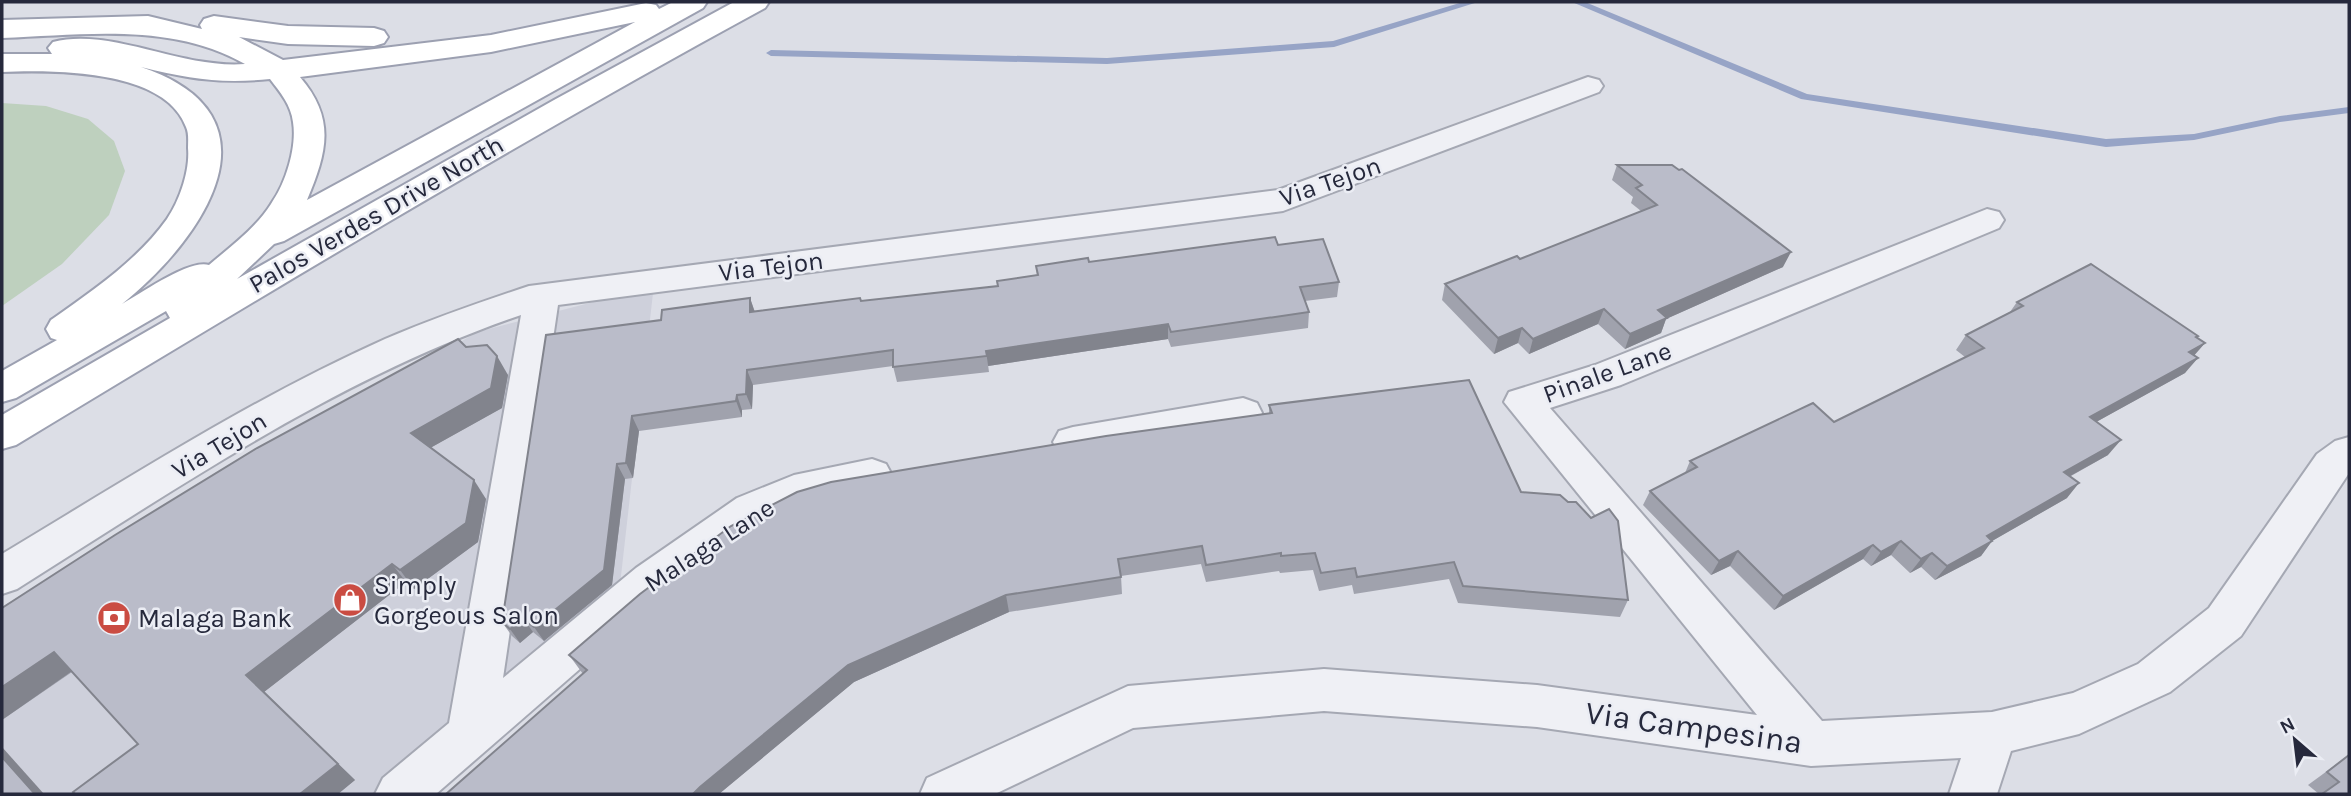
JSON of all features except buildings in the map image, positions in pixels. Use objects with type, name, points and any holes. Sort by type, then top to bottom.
[{"type":"main road","points":[[2,29],[217,25],[337,38],[377,37],[494,25],[611,2]]},
{"type":"main road","points":[[2,50],[100,49],[195,71],[228,74],[278,70],[555,32],[681,2]]},
{"type":"main road","points":[[2,388],[335,196],[693,2]]},
{"type":"main road","name":"Palos Verdes Drive North","points":[[2,434],[516,132],[755,2]]},
{"type":"main road","points":[[2,418],[178,314],[256,242],[286,209],[306,163],[309,122],[299,94],[278,70],[232,44],[148,25]]},
{"type":"main road","points":[[2,63],[104,66],[137,74],[162,84],[186,101],[200,120],[206,143],[201,183],[190,211],[169,240],[97,307],[2,369]]},
{"type":"street","name":"Via Tejon","points":[[2,576],[313,388],[493,309],[541,295],[1283,200],[1588,86]]},
{"type":"street","name":"Pinale Lane","points":[[1811,744],[1523,402],[1608,374],[1987,220]]},
{"type":"street","points":[[471,733],[541,295]]},
{"type":"street","points":[[1040,447],[1243,414]]},
{"type":"street","name":"Via Campesina","points":[[944,794],[1128,707],[1324,690],[1537,706],[1811,744],[1992,734],[2079,713],[2154,678],[2225,622],[2331,464],[2349,452]]},
{"type":"street","name":"Malaga Lane","points":[[400,794],[651,581],[752,510],[794,491],[904,470]]},
{"type":"street","points":[[1973,794],[1992,734]]},
{"type":"shaded area","points":[[653,293],[616,620],[417,794],[2,794],[2,616],[477,332],[601,300]]},
{"type":"green space","points":[[2,103],[46,106],[88,119],[114,141],[125,171],[109,215],[62,264],[2,306]]},
{"type":"waterway","points":[[771,53],[1107,61],[1334,44],[1473,2]]},
{"type":"waterway","points":[[1577,2],[1805,97],[2106,143],[2194,137],[2280,119],[2349,110]]},
{"type":"place","name":"Simply Gorgeous Salon","points":[[350,600]]},
{"type":"place","name":"Malaga Bank","points":[[114,618]]}]
